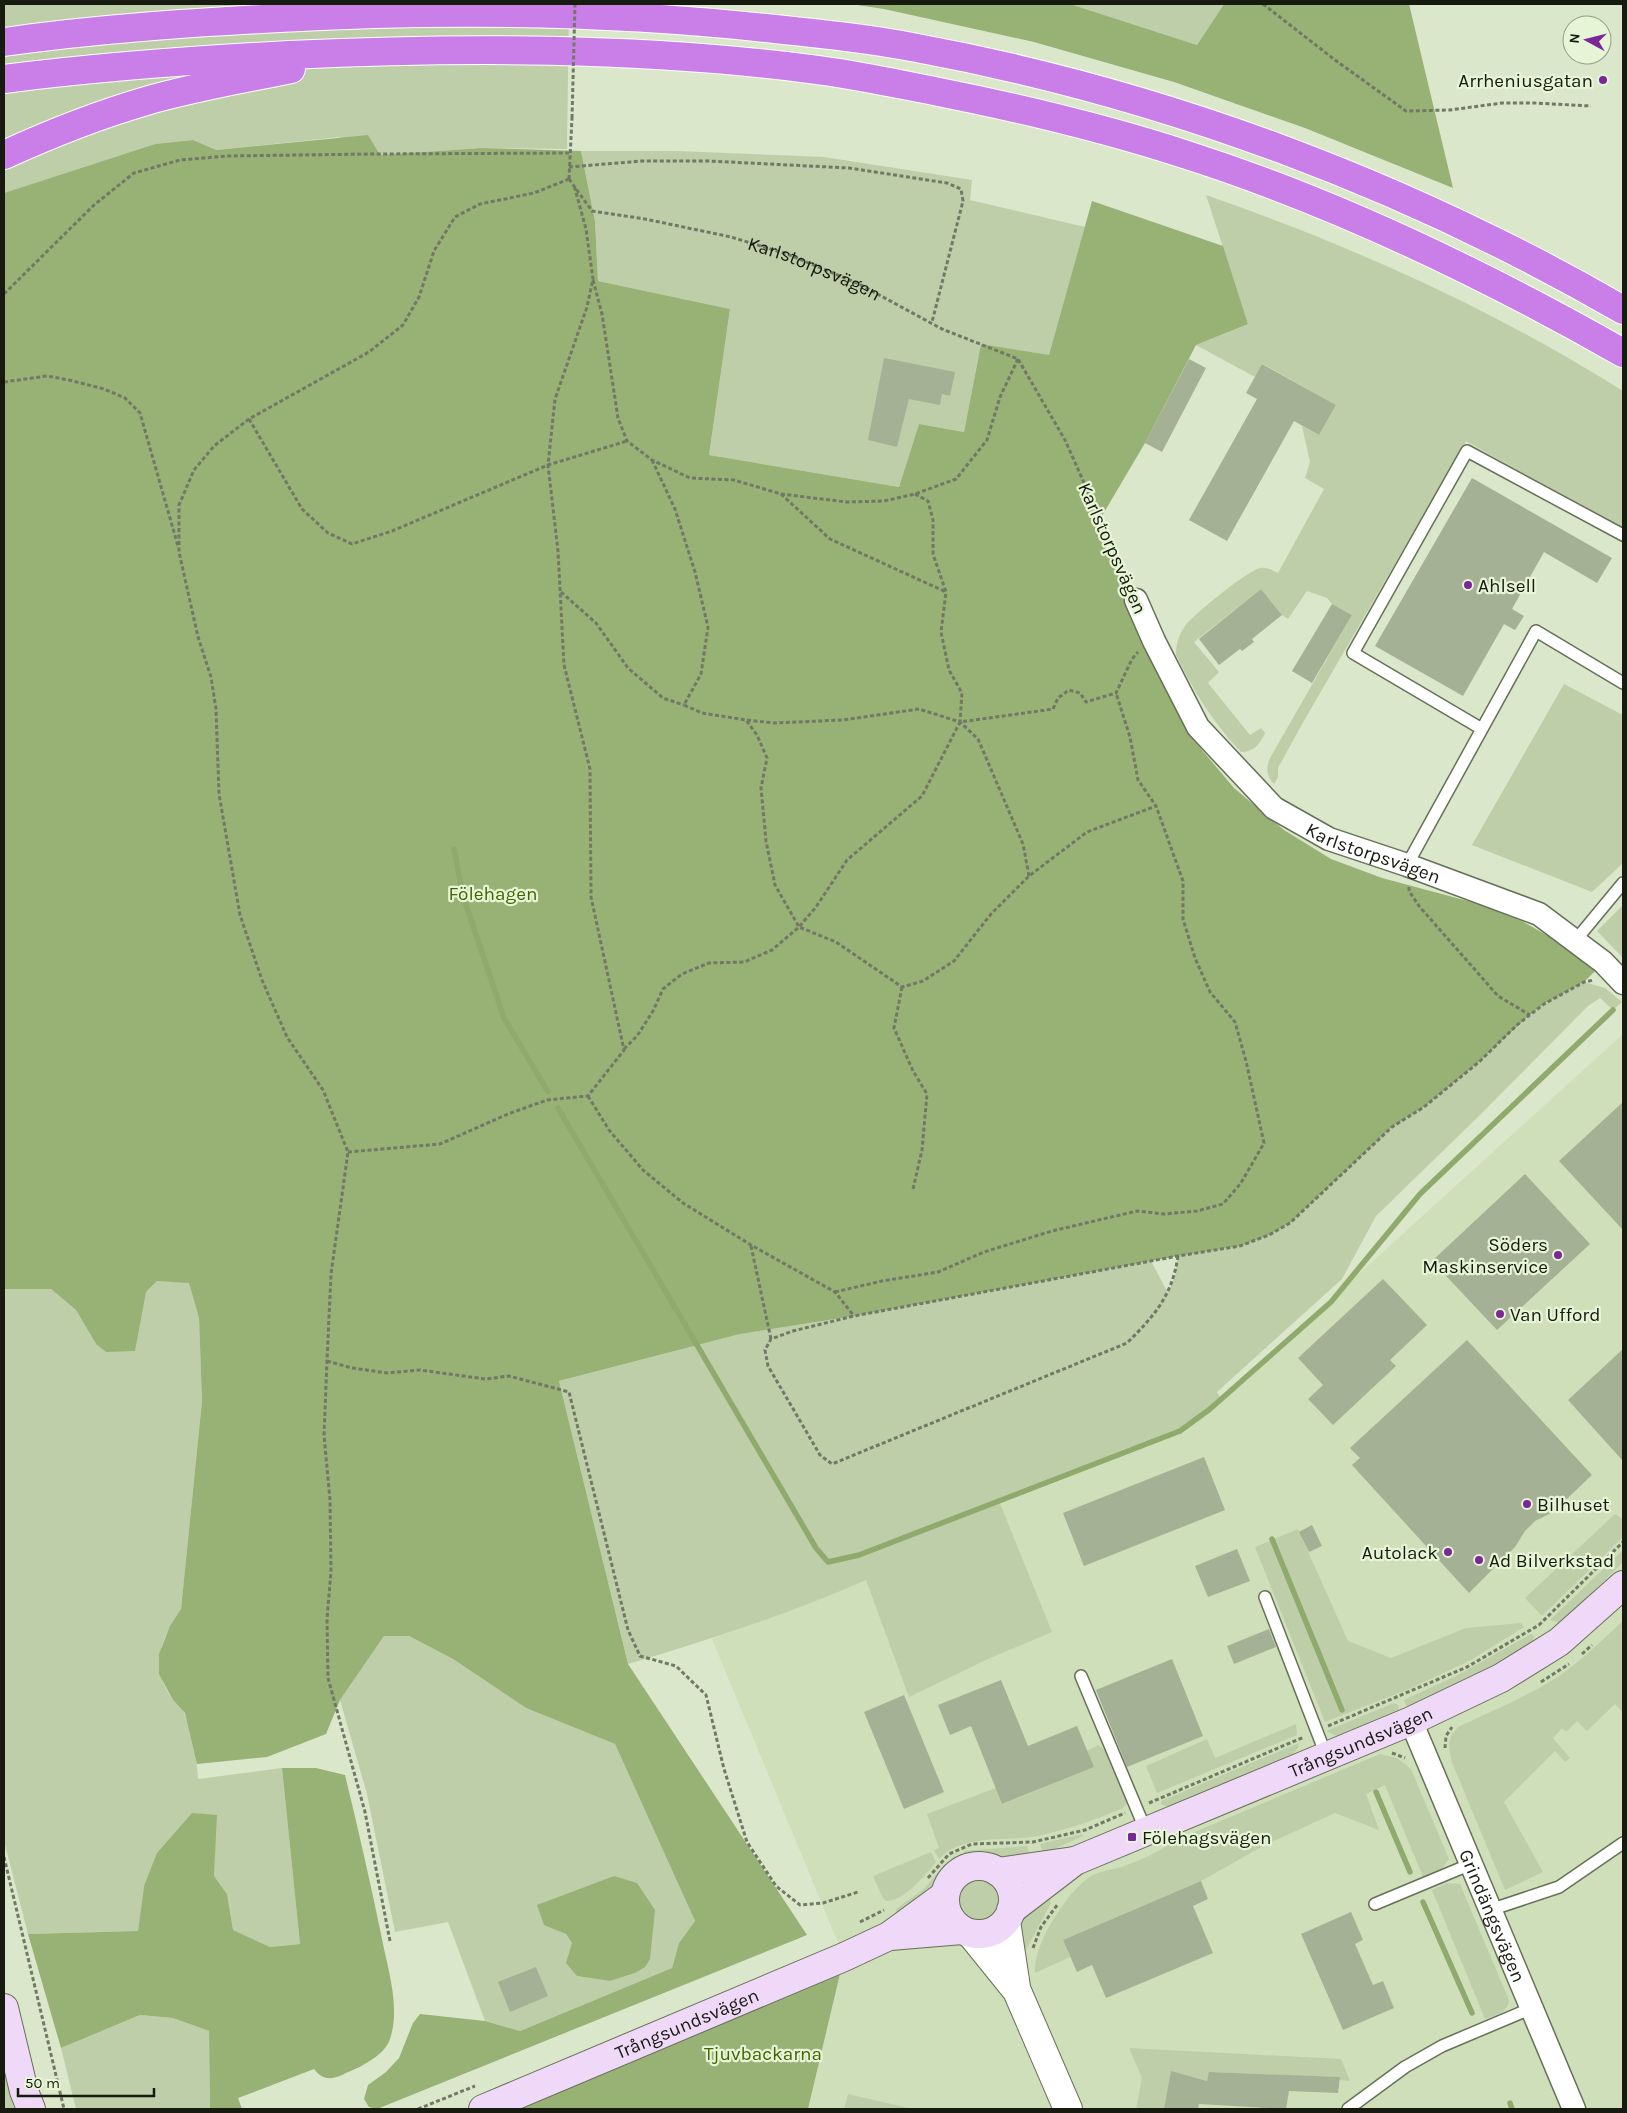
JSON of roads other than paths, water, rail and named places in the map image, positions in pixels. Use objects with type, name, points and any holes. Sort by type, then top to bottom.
[{"type":"highway","points":[[252,4],[343,14]]},
{"type":"highway","points":[[4,42],[202,23],[343,14],[456,12],[704,21],[827,35],[916,48],[1020,70],[1114,95],[1288,151],[1457,223],[1573,281],[1623,310]]},
{"type":"highway","points":[[4,79],[216,59],[388,50],[543,51],[736,61],[841,74],[1038,113],[1188,155],[1361,220],[1442,257],[1551,312],[1623,353]]},
{"type":"highway","points":[[4,155],[112,111],[148,100],[215,83],[388,50]]},
{"type":"main road","name":"Trångsundsvägen","points":[[998,1872],[1042,1863],[1075,1861],[1411,1721],[1501,1678],[1559,1642],[1623,1585]]},
{"type":"main road","points":[[1008,1916],[1013,1900],[1011,1890],[1006,1880],[998,1872],[987,1867],[976,1866],[965,1869],[952,1880],[945,1895],[945,1906],[954,1924],[966,1932],[989,1933],[998,1929],[1008,1916],[1042,1863]]},
{"type":"main road","name":"Trångsundsvägen","points":[[483,2109],[844,1957],[889,1936],[945,1895]]},
{"type":"main road","name":"Trångsundsvägen","points":[[889,1936],[966,1932]]},
{"type":"main road","points":[[4,2008],[27,2103]]},
{"type":"street","name":"Karlstorpsvägen","points":[[1136,600],[1198,727],[1274,808],[1329,839],[1407,865],[1538,914],[1603,962],[1620,980]]},
{"type":"street","name":"Grindängsvägen","points":[[1411,1721],[1574,2109]]},
{"type":"street","points":[[1008,1916],[1017,1991],[1068,2109]]},
{"type":"street","points":[[966,1932],[1017,1991]]},
{"type":"lane","points":[[1482,729],[1353,652],[1467,451],[1623,535]]},
{"type":"lane","points":[[1407,865],[1536,631],[1623,683]]},
{"type":"lane","points":[[1575,941],[1623,883]]},
{"type":"lane","points":[[1265,1597],[1326,1755]]},
{"type":"lane","points":[[1081,1676],[1146,1831]]},
{"type":"lane","points":[[1490,1910],[1559,1887],[1623,1844]]},
{"type":"lane","points":[[1375,1904],[1471,1864]]},
{"type":"lane","points":[[1348,2109],[1405,2067],[1442,2046],[1532,2008]]},
{"type":"waterway","points":[[454,849],[463,896],[504,1018],[548,1092]]},
{"type":"waterway","points":[[558,1108],[816,1548],[828,1562],[859,1555],[1180,1431],[1210,1409],[1331,1302],[1420,1194],[1613,1010]]},
{"type":"waterway","points":[[1272,1539],[1342,1710]]},
{"type":"waterway","points":[[1376,1792],[1410,1872]]},
{"type":"waterway","points":[[1423,1902],[1472,2013]]},
{"type":"waterway","points":[[1510,2103],[1512,2109]]},
{"type":"place","name":"Arrheniusgatan","points":[[1603,80]]},
{"type":"place","name":"Ahlsell","points":[[1468,585]]},
{"type":"place","name":"Söders Maskinservice","points":[[1558,1255]]},
{"type":"place","name":"Van Ufford","points":[[1500,1314]]},
{"type":"place","name":"Bilhuset","points":[[1527,1504]]},
{"type":"place","name":"Autolack","points":[[1448,1552]]},
{"type":"place","name":"Ad Bilverkstad","points":[[1479,1560]]},
{"type":"place","name":"Fölehagsvägen","points":[[1132,1837]]},
{"type":"park label","name":"Fölehagen","points":[[493,893]]},
{"type":"park label","name":"Tjuvbackarna","points":[[763,2053]]}]
